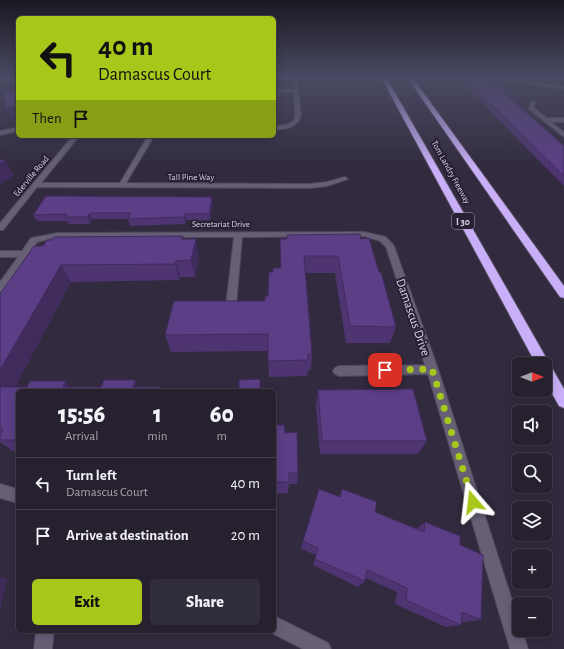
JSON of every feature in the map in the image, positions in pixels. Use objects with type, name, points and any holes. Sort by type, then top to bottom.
[{"type":"highway","name":"Tom Landry Freeway","points":[[400,107],[539,357]]},
{"type":"highway","name":"Tom Landry Freeway","points":[[431,107],[564,294]]},
{"type":"highway","points":[[552,381],[564,402]]},
{"type":"street","points":[[276,128],[287,127],[296,122],[298,116],[297,107]]},
{"type":"street","points":[[531,107],[564,135]]},
{"type":"street","points":[[545,120],[564,120]]},
{"type":"street","points":[[1,134],[16,130]]},
{"type":"street","name":"Ederville Road","points":[[0,228],[74,138]]},
{"type":"street","points":[[122,185],[150,138]]},
{"type":"street","name":"Tall Pine Way","points":[[36,185],[310,186],[327,184],[345,179]]},
{"type":"street","points":[[231,306],[238,234]]},
{"type":"street","name":"Secretariat Drive","points":[[0,289],[26,254],[34,240],[58,235],[364,234],[383,239]]},
{"type":"street","name":"Damascus Drive","points":[[383,239],[390,246],[432,369],[519,649]]},
{"type":"street","points":[[0,254],[26,254]]},
{"type":"street","points":[[339,371],[432,369]]},
{"type":"street","points":[[0,491],[16,495]]},
{"type":"street","points":[[276,626],[322,649]]},
{"type":"street","points":[[43,649],[46,633]]},
{"type":"building","points":[[495,107],[520,107],[564,146],[564,176]]},
{"type":"building","points":[[46,196],[212,197],[209,214],[185,214],[184,217],[128,219],[131,213],[90,213],[87,217],[65,217],[67,214],[33,215]]},
{"type":"building","points":[[360,234],[361,239],[369,238],[379,272],[381,272],[396,327],[350,326],[338,256],[304,256],[312,354],[308,354],[308,360],[268,361],[268,334],[165,335],[174,301],[265,301],[265,296],[268,296],[269,272],[273,272],[273,268],[281,268],[280,239],[287,239],[287,235]]},
{"type":"building","points":[[183,236],[182,239],[196,239],[191,260],[176,261],[175,264],[61,265],[0,370],[0,294],[34,246],[43,246],[47,240],[52,240],[54,237]]},
{"type":"building","points":[[260,379],[260,389],[239,389],[239,380]]},
{"type":"building","points":[[104,380],[135,380],[133,387],[160,387],[160,389],[16,389],[16,440],[0,440],[0,435],[3,430],[0,429],[0,387],[27,387],[30,381],[66,381],[63,387],[101,387]]},
{"type":"building","points":[[413,389],[427,441],[322,441],[318,390]]},
{"type":"building","points":[[276,425],[284,425],[285,433],[297,432],[298,473],[289,473],[289,482],[276,482]]},
{"type":"building","points":[[319,489],[340,497],[342,489],[377,502],[375,512],[424,532],[425,522],[460,536],[460,545],[483,555],[481,620],[462,612],[461,625],[406,600],[407,588],[367,570],[365,581],[315,559],[318,548],[303,541]]},
{"type":"route","points":[[385,370],[432,369],[473,502]]}]
